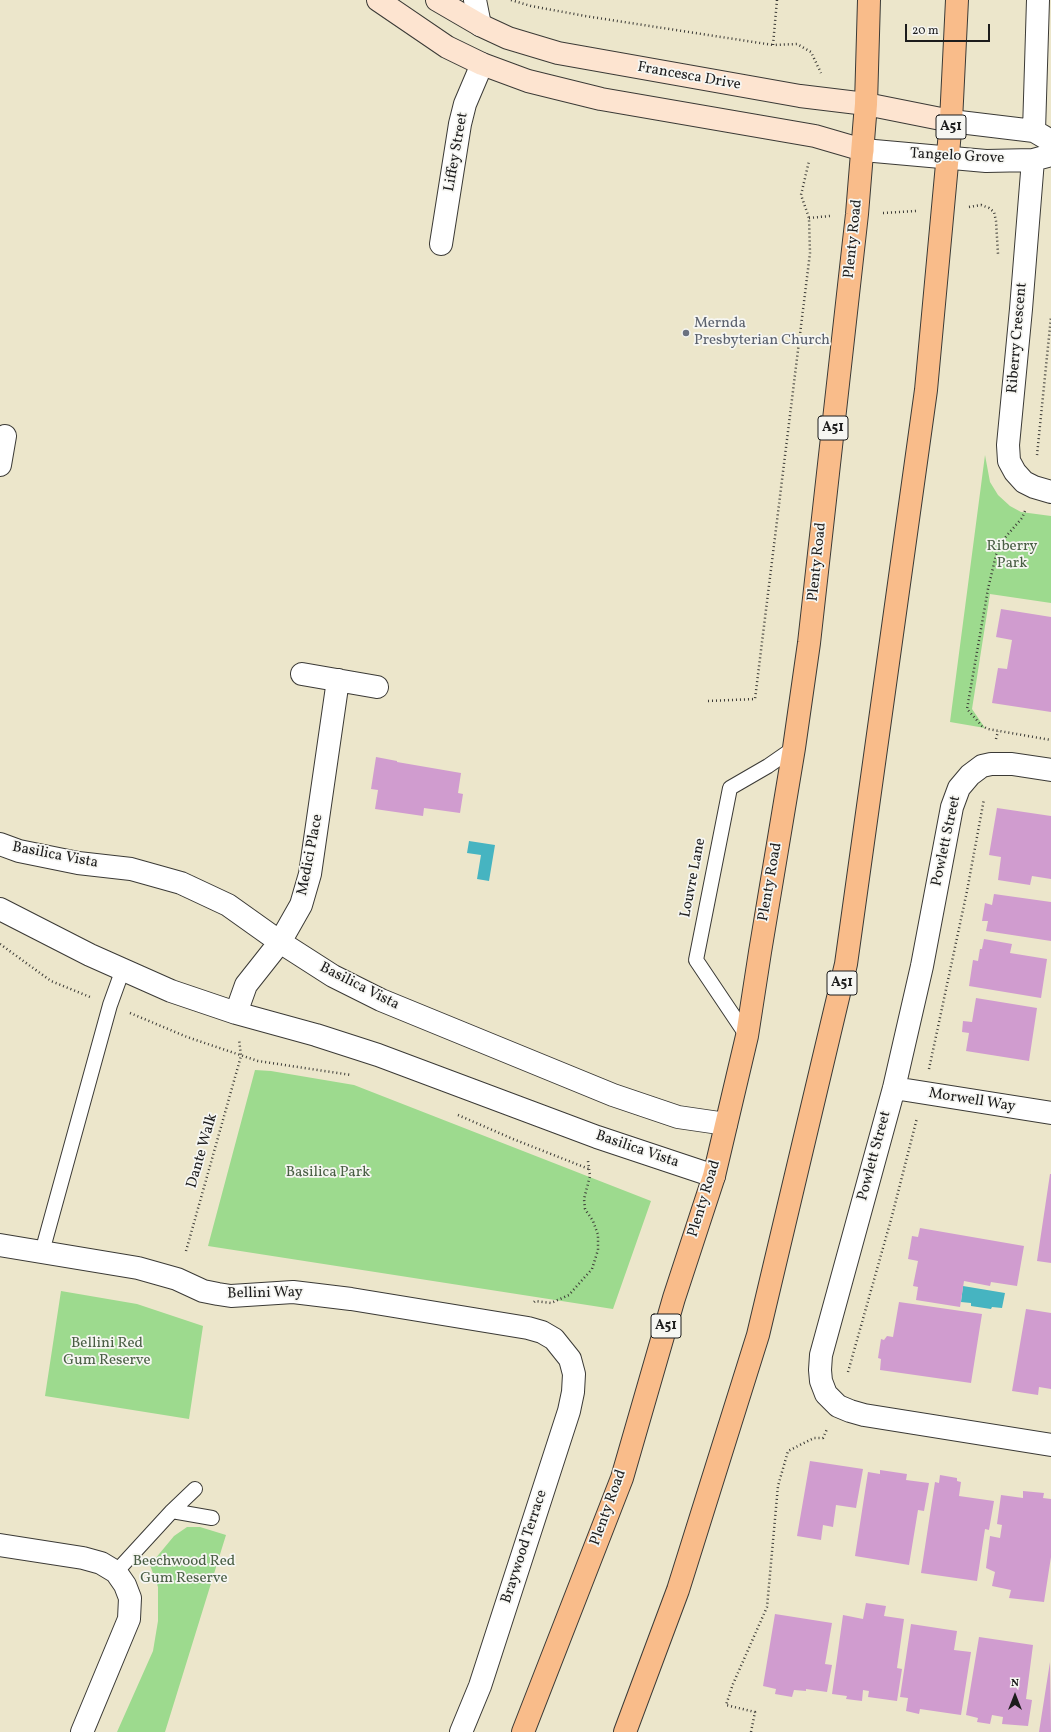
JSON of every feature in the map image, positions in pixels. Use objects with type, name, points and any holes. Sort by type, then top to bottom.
[{"type":"highway","name":"Plenty Road","points":[[523,1732],[622,1478],[674,1298],[714,1176],[747,1036],[794,748],[810,635],[863,150],[869,0]]},
{"type":"highway","name":"A51","points":[[625,1732],[678,1590],[758,1335],[846,964],[926,390],[951,121],[957,0]]},
{"type":"street","points":[[378,0],[448,47],[482,64],[528,81],[566,92],[601,99],[815,136],[863,150]]},
{"type":"street","name":"Francesca Drive","points":[[437,0],[480,25],[508,38],[558,53],[800,96],[866,104],[951,121]]},
{"type":"street","points":[[475,0],[480,25]]},
{"type":"street","points":[[951,121],[1042,136],[1037,56],[1038,0]]},
{"type":"street","name":"Liffey Street","points":[[441,244],[460,124],[465,104],[482,64]]},
{"type":"street","name":"Tangelo Grove","points":[[863,150],[986,161],[1042,157]]},
{"type":"street","name":"Riberry Crescent","points":[[1042,157],[1021,309],[1008,445],[1009,461],[1015,472],[1024,482],[1043,490]]},
{"type":"street","points":[[0,465],[5,436]]},
{"type":"street","points":[[302,674],[377,686]]},
{"type":"street","name":"Medici Place","points":[[236,1013],[246,985],[280,942],[301,904],[310,874],[338,680]]},
{"type":"street","name":"Powlett Street","points":[[1051,770],[1007,763],[991,764],[982,766],[970,775],[959,788],[952,807],[922,966],[894,1088],[821,1355],[820,1381],[826,1394],[838,1406],[850,1412],[1051,1445]]},
{"type":"street","name":"Basilica Vista","points":[[0,844],[19,851],[78,863],[131,869],[181,883],[228,904],[280,942],[333,976],[374,997],[613,1095],[678,1117],[726,1124]]},
{"type":"street","name":"Basilica Vista","points":[[0,909],[90,955],[171,990],[236,1013],[316,1035],[378,1055],[597,1137],[714,1176]]},
{"type":"street","name":"Morwell Way","points":[[894,1088],[1051,1113]]},
{"type":"street","name":"Bellini Way","points":[[0,1245],[109,1262],[151,1271],[176,1278],[203,1291],[218,1294],[232,1296],[293,1292],[351,1299],[528,1328],[542,1332],[554,1339],[570,1359]]},
{"type":"street","name":"Braywood Terrace","points":[[461,1732],[480,1686],[569,1410],[574,1392],[574,1374],[570,1359]]},
{"type":"street","points":[[0,1545],[83,1558],[101,1563],[116,1572],[125,1585],[130,1598],[129,1619],[82,1732]]},
{"type":"lane","name":"Louvre Lane","points":[[747,1036],[696,960],[730,788],[768,766],[794,748]]},
{"type":"lane","points":[[42,1252],[110,1005],[123,969]]},
{"type":"lane","points":[[116,1572],[172,1511],[195,1490]]},
{"type":"lane","points":[[172,1511],[212,1518]]},
{"type":"path","points":[[511,0],[531,6],[570,13],[773,45],[797,44],[811,52],[823,78],[822,99]]},
{"type":"path","points":[[773,45],[777,0]]},
{"type":"path","points":[[708,701],[756,699],[810,253],[809,218],[801,195],[815,136]]},
{"type":"path","points":[[1051,317],[1043,490],[1003,540],[996,554],[988,589],[967,709],[982,726],[988,729],[1051,740]]},
{"type":"path","points":[[0,944],[51,981],[187,1037],[258,1062],[358,1077]]},
{"type":"path","name":"Dante Walk","points":[[186,1251],[241,1056]]},
{"type":"path","points":[[458,1114],[513,1139],[589,1169]]},
{"type":"path","points":[[528,1328],[535,1301],[551,1303],[569,1295],[592,1269],[598,1250],[598,1235],[593,1221],[585,1209],[584,1199],[590,1176],[588,1160],[597,1137]]},
{"type":"green space","name":"Riberry Park","points":[[985,455],[990,482],[998,495],[1010,506],[1021,512],[1051,516],[1051,603],[990,594],[972,709],[985,728],[950,722]]},
{"type":"green space","name":"Basilica Park","points":[[255,1070],[271,1071],[354,1085],[651,1201],[613,1309],[208,1246]]},
{"type":"green space","name":"Bellini Red Gum Reserve","points":[[61,1291],[137,1304],[203,1326],[189,1419],[45,1396]]},
{"type":"green space","name":"Beechwood Red Gum Reserve","points":[[187,1527],[200,1527],[226,1535],[165,1732],[117,1732],[153,1651],[158,1621],[158,1587],[150,1565],[174,1536]]},
{"type":"water","points":[[469,841],[495,845],[489,881],[477,879],[481,855],[467,853]]},
{"type":"water","points":[[963,1286],[1005,1293],[1002,1308],[992,1307],[991,1309],[971,1306],[971,1303],[961,1302]]},
{"type":"building","points":[[1001,609],[1051,617],[1051,712],[992,703],[998,668],[1007,669],[1012,640],[996,637]]},
{"type":"building","points":[[376,757],[461,773],[458,793],[463,794],[460,813],[424,808],[423,816],[375,809],[378,790],[371,789]]},
{"type":"building","points":[[997,808],[1051,816],[1051,879],[1032,876],[1030,885],[998,880],[1001,857],[989,855]]},
{"type":"building","points":[[994,894],[1051,902],[1051,941],[986,931],[988,921],[982,921],[985,903],[992,905]]},
{"type":"building","points":[[984,939],[1012,944],[1010,953],[1047,959],[1041,998],[969,986],[973,960],[978,961],[980,949],[982,949]]},
{"type":"building","points":[[976,998],[1037,1008],[1029,1061],[966,1051],[969,1033],[962,1032],[963,1021],[972,1022]]},
{"type":"building","points":[[1051,1174],[1051,1263],[1037,1261]]},
{"type":"building","points":[[920,1228],[1024,1246],[1017,1286],[991,1282],[990,1286],[964,1281],[960,1307],[916,1300],[918,1287],[913,1286],[918,1261],[908,1259],[912,1236],[918,1237]]},
{"type":"building","points":[[899,1302],[982,1314],[971,1383],[880,1370],[881,1359],[878,1358],[881,1339],[884,1340],[887,1336],[893,1337]]},
{"type":"building","points":[[1026,1309],[1051,1313],[1051,1389],[1039,1387],[1038,1395],[1012,1391]]},
{"type":"building","points":[[810,1461],[863,1469],[856,1508],[836,1505],[833,1527],[823,1525],[821,1540],[797,1536]]},
{"type":"building","points":[[880,1470],[907,1474],[906,1480],[929,1483],[924,1511],[918,1510],[909,1565],[855,1556],[868,1472],[880,1474]]},
{"type":"building","points":[[940,1475],[957,1478],[957,1481],[961,1482],[959,1496],[994,1501],[989,1530],[985,1529],[977,1581],[921,1573],[935,1482],[939,1483]]},
{"type":"building","points":[[1023,1491],[1044,1493],[1043,1498],[1051,1499],[1051,1557],[1044,1602],[1009,1598],[1011,1590],[992,1586],[995,1572],[986,1568],[990,1536],[1000,1538],[1002,1525],[997,1524],[1001,1495],[1023,1498]]},
{"type":"building","points":[[866,1603],[886,1606],[884,1616],[904,1619],[897,1668],[902,1669],[897,1701],[868,1697],[869,1691],[863,1690],[862,1701],[846,1699],[847,1696],[832,1694],[843,1615],[863,1619]]},
{"type":"building","points":[[775,1614],[832,1623],[825,1664],[832,1665],[827,1692],[806,1689],[806,1691],[794,1690],[792,1697],[775,1694],[776,1689],[763,1686]]},
{"type":"building","points":[[911,1624],[957,1631],[954,1650],[971,1652],[961,1715],[920,1709],[919,1714],[906,1711],[908,1698],[900,1697]]},
{"type":"building","points":[[979,1637],[1033,1645],[1026,1699],[1032,1700],[1028,1726],[1002,1724],[1003,1717],[992,1715],[990,1724],[977,1722],[978,1718],[966,1715]]},
{"type":"building","points":[[1050,1662],[1051,1732],[1039,1732]]},
{"type":"place","name":"Mernda Presbyterian Church","points":[[686,333]]}]
